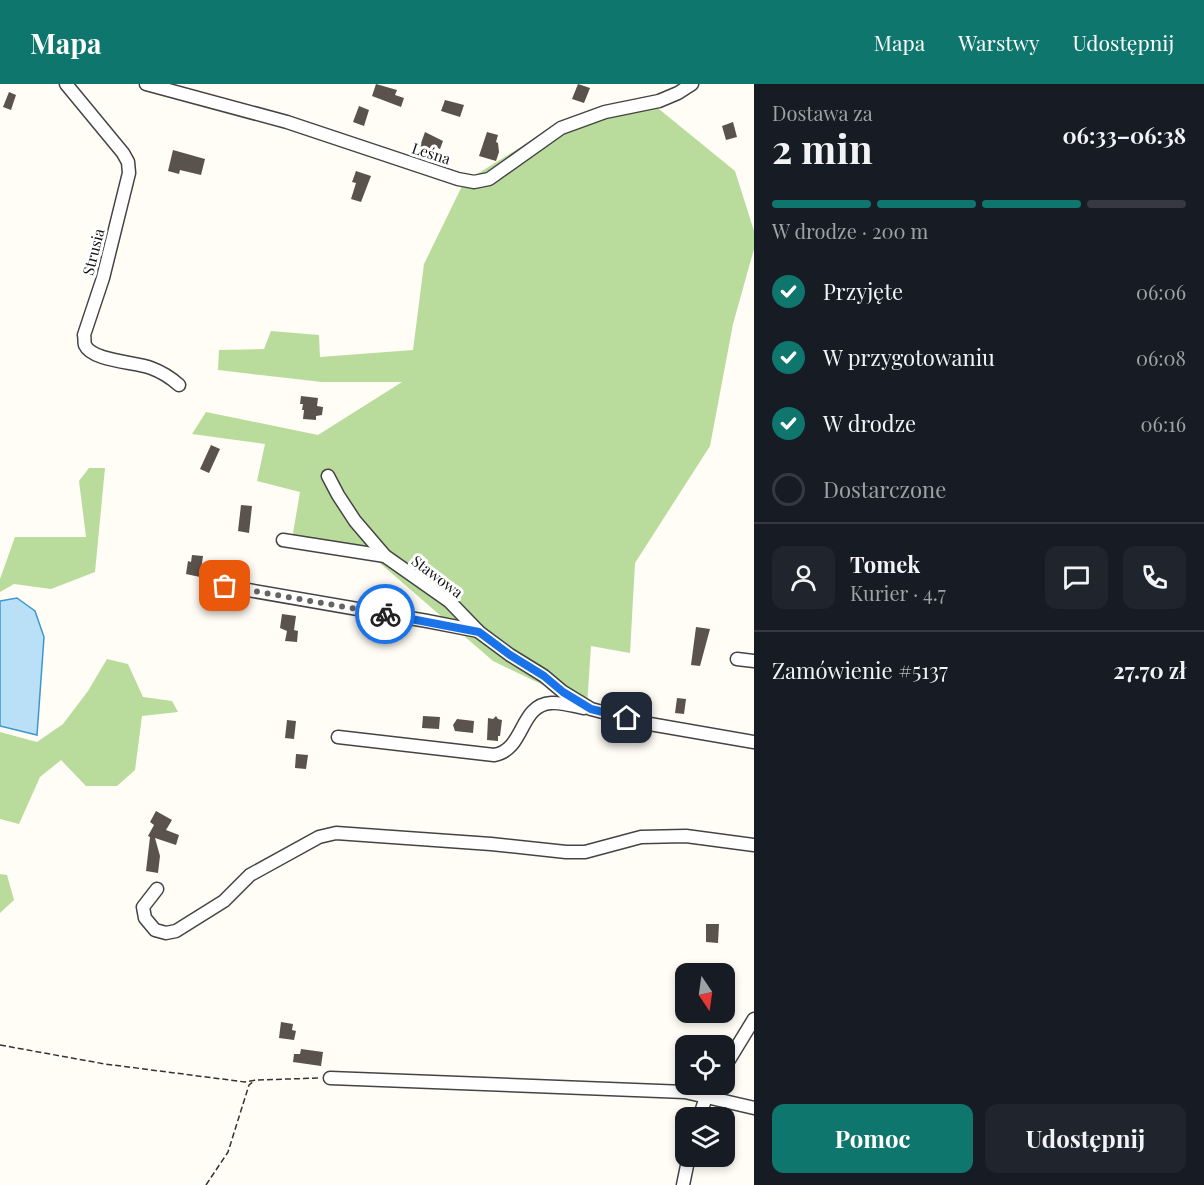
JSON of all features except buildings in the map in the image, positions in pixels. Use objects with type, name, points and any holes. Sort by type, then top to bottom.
[{"type":"street","name":"Strusia","points":[[66,84],[123,153],[128,162],[129,173],[103,278],[84,335],[85,345],[92,353],[101,357],[148,367],[167,374],[179,385]]},
{"type":"street","name":"Leśna","points":[[146,84],[287,122],[458,179],[474,182],[489,179],[561,128],[605,112],[659,101],[692,84]]},
{"type":"street","name":"Stawowa","points":[[328,476],[355,521],[385,556],[449,602],[479,632],[544,676],[563,692],[591,709],[644,723],[754,742]]},
{"type":"street","points":[[283,540],[385,556]]},
{"type":"street","points":[[225,586],[479,632]]},
{"type":"street","points":[[737,659],[754,661]]},
{"type":"street","points":[[338,737],[494,754],[503,753],[509,749],[533,709],[543,704],[552,702],[591,709]]},
{"type":"street","points":[[157,889],[143,906],[145,918],[155,930],[166,933],[176,931],[224,900],[250,875],[320,837],[336,833],[567,852],[585,852],[641,837],[686,836],[754,845]]},
{"type":"street","points":[[735,1050],[754,1019]]},
{"type":"street","points":[[330,1078],[686,1092],[754,1108]]},
{"type":"street","points":[[703,1107],[706,1097]]},
{"type":"street","points":[[683,1185],[687,1167]]},
{"type":"path","points":[[0,1045],[180,1075],[245,1082],[330,1078]]},
{"type":"path","points":[[206,1185],[228,1152],[249,1085],[256,1080]]},
{"type":"green space","points":[[654,105],[735,171],[754,231],[754,249],[733,324],[710,446],[635,563],[630,653],[591,646],[587,706],[493,661],[374,558],[291,545],[300,492],[257,481],[265,444],[192,434],[206,412],[318,435],[402,382],[322,382],[218,370],[219,350],[264,349],[271,331],[319,335],[320,357],[413,350],[424,264],[464,182],[557,125]]},
{"type":"green space","points":[[89,468],[105,468],[95,572],[51,589],[14,584],[0,592],[0,579],[15,537],[86,537],[79,481]]},
{"type":"green space","points":[[107,659],[128,664],[143,697],[172,701],[178,712],[142,716],[135,770],[117,786],[86,786],[61,760],[40,777],[19,824],[0,819],[0,732],[37,742],[63,724],[88,691]]},
{"type":"green space","points":[[0,874],[7,875],[14,900],[0,913]]},
{"type":"water","points":[[17,598],[35,611],[44,637],[37,735],[0,726],[0,601]]},
{"type":"way so far","points":[[225,586],[385,614]]},
{"type":"route","points":[[385,614],[479,632],[544,676],[563,692],[591,709],[627,718]]}]
